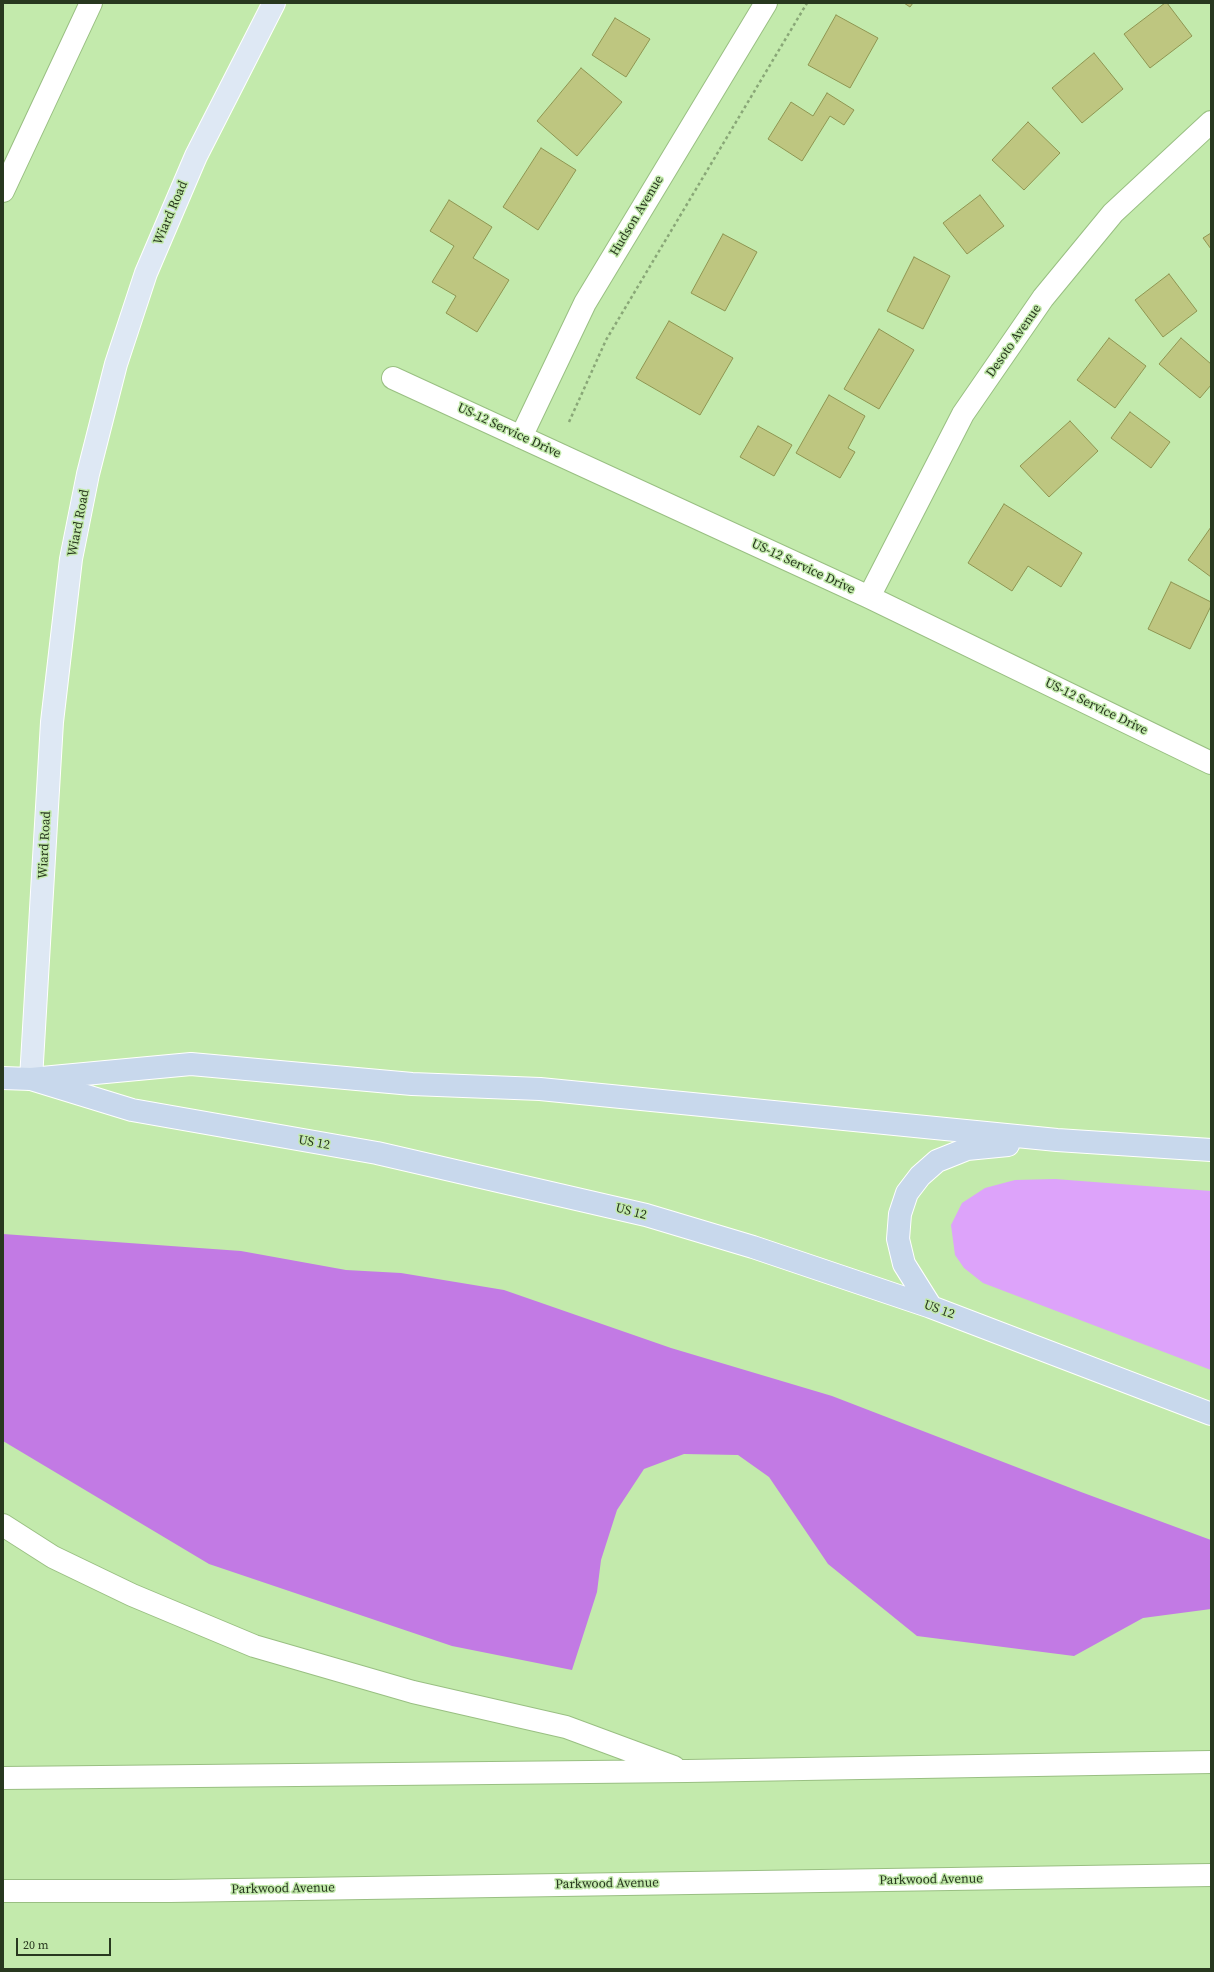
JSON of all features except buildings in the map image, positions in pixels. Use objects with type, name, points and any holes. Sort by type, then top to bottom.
[{"type":"highway","name":"US 12","points":[[3,1078],[31,1079],[191,1064],[412,1084],[540,1089],[1057,1140],[1211,1150]]},
{"type":"highway","name":"US 12","points":[[31,1079],[132,1110],[377,1153],[646,1215],[753,1247],[931,1307],[1211,1414]]},
{"type":"highway","points":[[931,1307],[904,1264],[898,1239],[900,1214],[907,1193],[915,1181],[937,1161],[967,1149],[1057,1140]]},
{"type":"main road","name":"Wiard Road","points":[[31,1079],[52,722],[71,559],[88,474],[116,364],[146,272],[196,156],[274,3]]},
{"type":"street","points":[[3,191],[91,3]]},
{"type":"street","name":"Hudson Avenue","points":[[521,437],[585,303],[766,3]]},
{"type":"street","name":"Desoto Avenue","points":[[869,597],[963,414],[1043,298],[1113,213],[1211,122]]},
{"type":"street","name":"US-12 Service Drive","points":[[393,378],[869,597],[1211,763]]},
{"type":"street","points":[[3,1525],[60,1560],[132,1594],[254,1646],[413,1692],[566,1728],[687,1771]]},
{"type":"street","points":[[3,1778],[687,1771],[1211,1762]]},
{"type":"street","name":"Parkwood Avenue","points":[[3,1891],[177,1891],[1211,1875]]},
{"type":"path","points":[[569,422],[606,340],[807,3]]},
{"type":"shaded area","points":[[1055,1179],[1211,1191],[1211,1370],[983,1283],[964,1268],[955,1255],[951,1225],[962,1203],[985,1188],[1015,1180]]},
{"type":"shaded area","points":[[3,1234],[241,1251],[346,1270],[401,1273],[504,1290],[671,1348],[832,1396],[1081,1492],[1211,1540],[1211,1609],[1143,1618],[1074,1656],[917,1636],[828,1564],[769,1477],[738,1455],[684,1454],[644,1469],[617,1510],[601,1560],[597,1592],[572,1670],[452,1646],[209,1564],[3,1441]]}]
